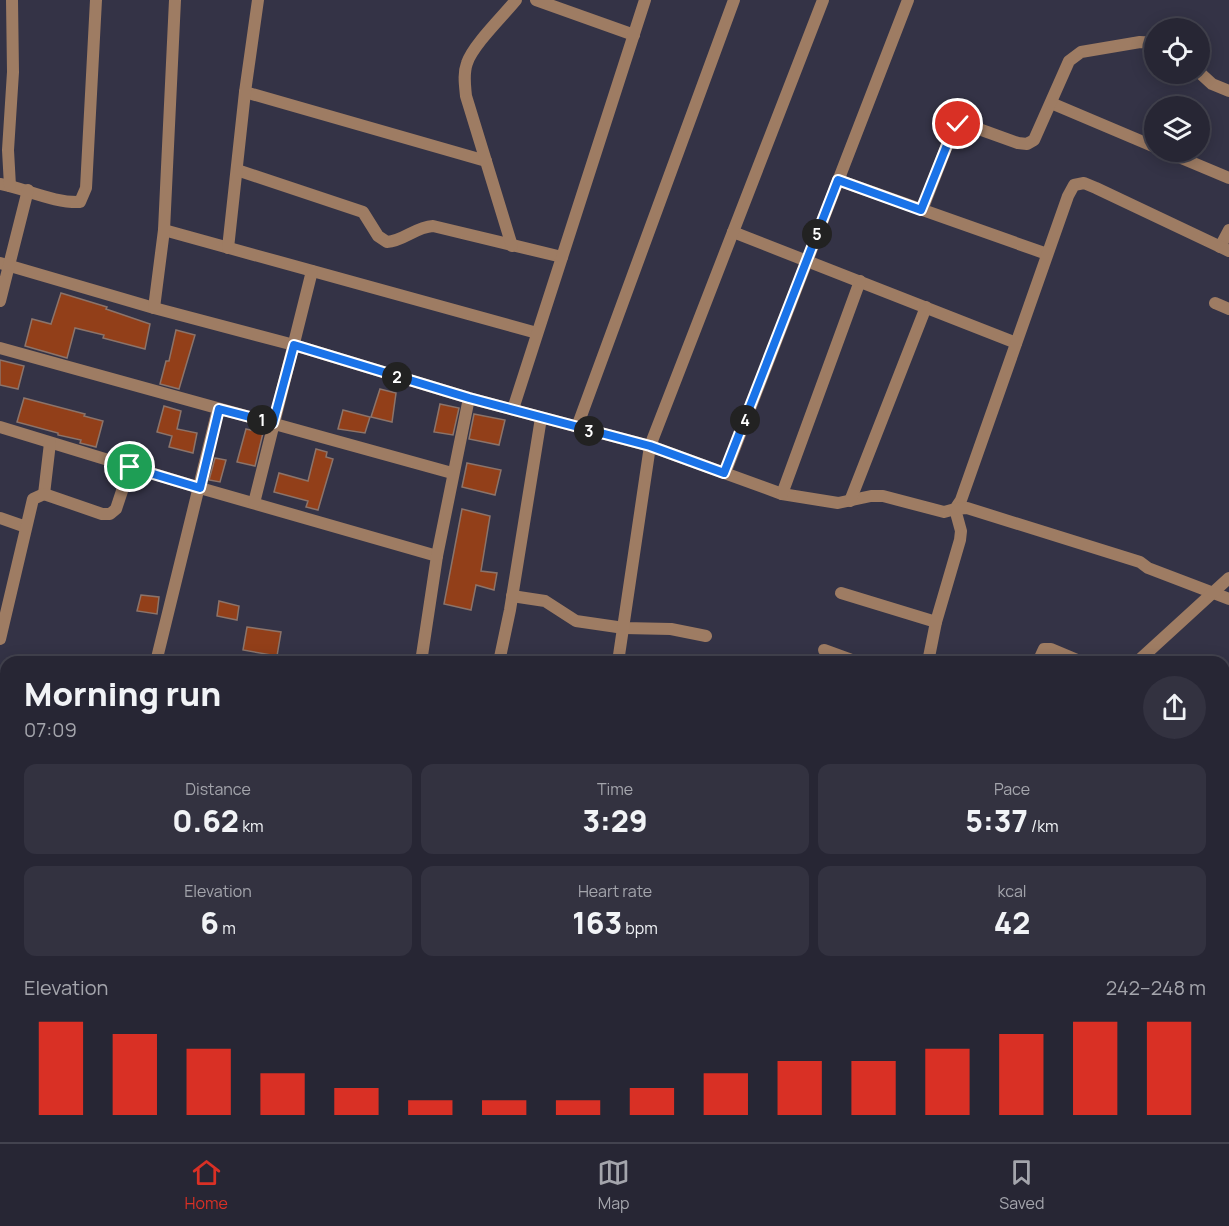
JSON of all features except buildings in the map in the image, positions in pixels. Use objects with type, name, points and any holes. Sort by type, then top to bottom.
[{"type":"street","points":[[12,0],[13,72],[5,185],[28,190],[65,203],[80,202],[86,188],[96,0]]},
{"type":"street","points":[[154,308],[164,230],[175,0]]},
{"type":"street","points":[[228,248],[258,0]]},
{"type":"street","points":[[512,246],[466,96],[464,78],[467,63],[473,52],[516,0]]},
{"type":"street","points":[[536,0],[634,34]]},
{"type":"street","points":[[513,409],[645,0]]},
{"type":"street","points":[[577,428],[734,0]]},
{"type":"street","points":[[619,656],[650,446],[823,0]]},
{"type":"street","points":[[724,473],[908,0]]},
{"type":"street","points":[[921,210],[953,130],[958,124],[965,124],[1018,143],[1027,144],[1034,140],[1069,61],[1074,56],[1081,52],[1144,42]]},
{"type":"street","points":[[1210,82],[1229,91]]},
{"type":"street","points":[[245,93],[486,161]]},
{"type":"street","points":[[1052,103],[1144,142]]},
{"type":"street","points":[[1192,162],[1229,177]]},
{"type":"street","points":[[237,170],[363,212],[378,236],[387,242],[396,241],[415,229],[433,226],[562,256]]},
{"type":"street","points":[[838,180],[1047,254]]},
{"type":"street","points":[[929,656],[936,622],[960,540],[961,531],[955,509],[961,500],[1047,254],[1074,185],[1084,183],[1224,249],[1229,230]]},
{"type":"street","points":[[0,300],[4,264],[28,190]]},
{"type":"street","points":[[164,230],[537,333]]},
{"type":"street","points":[[733,232],[1016,343]]},
{"type":"street","points":[[4,264],[154,308],[294,345],[469,398],[650,446],[782,494],[838,503],[871,496],[883,496],[944,512],[967,508],[1140,562],[1148,568],[1229,599]]},
{"type":"street","points":[[254,503],[312,271]]},
{"type":"street","points":[[782,494],[860,281]]},
{"type":"street","points":[[1215,303],[1229,309]]},
{"type":"street","points":[[850,501],[926,307]]},
{"type":"street","points":[[0,348],[452,473]]},
{"type":"street","points":[[422,656],[452,473],[469,398]]},
{"type":"street","points":[[158,656],[219,409]]},
{"type":"street","points":[[500,656],[513,596],[541,418]]},
{"type":"street","points":[[0,427],[200,488],[437,556]]},
{"type":"street","points":[[44,494],[50,443]]},
{"type":"street","points":[[0,639],[33,499],[44,494],[102,514],[110,514],[116,509],[130,467]]},
{"type":"street","points":[[0,518],[26,527]]},
{"type":"street","points":[[1144,656],[1229,578]]},
{"type":"street","points":[[841,593],[936,622]]},
{"type":"street","points":[[513,596],[545,601],[576,621],[624,628],[671,629],[706,636]]},
{"type":"street","points":[[1041,656],[1044,649],[1051,649],[1068,656]]},
{"type":"street","points":[[824,651],[839,656]]},
{"type":"route","points":[[130,467],[200,488],[219,409],[273,423],[294,345],[469,398],[650,446],[724,473],[838,180],[921,210],[953,130],[958,124]]}]
